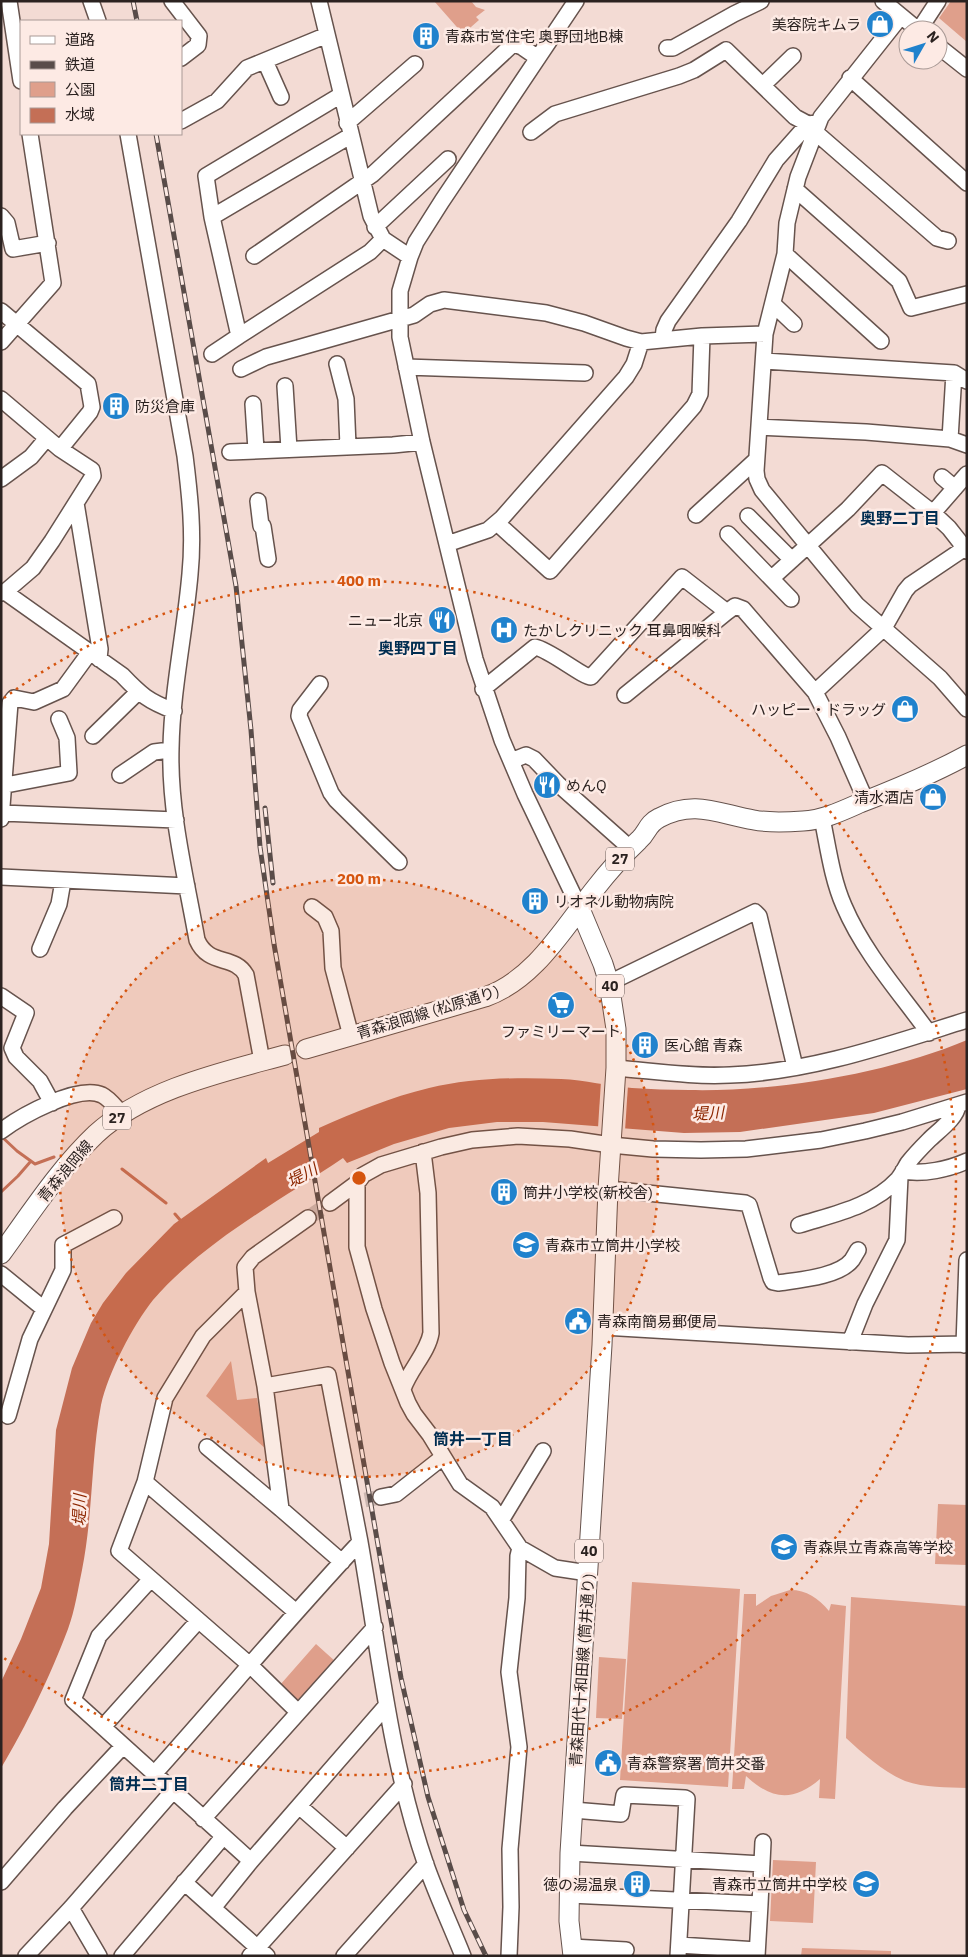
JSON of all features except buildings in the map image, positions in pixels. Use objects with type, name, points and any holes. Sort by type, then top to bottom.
[{"type":"main road","name":"青森浪岡線 (松原通り)","points":[[306,1049],[485,997],[510,986],[537,961],[610,869],[643,837],[648,825],[670,812],[684,808],[701,808],[755,820],[804,821],[822,818],[947,766],[967,755]]},
{"type":"main road","name":"青森田代十和田線 (筒井通り)","points":[[572,1951],[569,1921],[570,1853],[603,1327],[608,1189],[616,1071],[616,1029],[609,983],[604,964],[580,909]]},
{"type":"main road","name":"青森浪岡線","points":[[1,1254],[67,1166],[96,1134],[122,1114],[186,1085],[285,1055]]},
{"type":"street","points":[[9,1],[9,51],[20,78]]},
{"type":"street","points":[[91,1],[98,20]]},
{"type":"street","points":[[172,1],[199,36],[198,45],[182,57]]},
{"type":"street","points":[[319,1],[361,182],[379,233],[410,257]]},
{"type":"street","points":[[576,1],[416,242],[400,291],[399,320],[400,337],[422,442],[484,689],[511,761],[580,909]]},
{"type":"street","points":[[667,48],[673,48],[761,1]]},
{"type":"street","points":[[883,1],[906,20]]},
{"type":"street","points":[[926,20],[938,1]]},
{"type":"street","points":[[663,338],[668,321],[739,221],[776,160],[813,126],[901,16]]},
{"type":"street","points":[[182,120],[217,101],[242,72],[327,35]]},
{"type":"street","points":[[254,256],[373,174],[512,45],[522,47],[538,58]]},
{"type":"street","points":[[531,132],[555,114],[686,73],[726,50],[791,114],[813,126],[937,238],[948,241]]},
{"type":"street","points":[[948,54],[967,69]]},
{"type":"street","points":[[763,85],[793,56]]},
{"type":"street","points":[[265,61],[281,97]]},
{"type":"street","points":[[212,216],[348,130],[414,64]]},
{"type":"street","points":[[850,78],[967,182]]},
{"type":"street","points":[[239,336],[212,216],[206,176],[341,95]]},
{"type":"street","points":[[813,126],[795,189],[788,223],[785,254],[765,334],[756,460],[757,479],[762,490],[857,605],[940,678],[967,710]]},
{"type":"street","points":[[1,342],[53,283],[30,135]]},
{"type":"street","points":[[128,135],[191,498],[190,573],[170,750],[176,820],[197,940],[201,948],[213,958],[240,967],[246,975],[262,1062]]},
{"type":"street","points":[[212,354],[370,252],[379,233],[448,159]]},
{"type":"street","points":[[795,189],[899,281],[911,308],[967,294]]},
{"type":"street","points":[[1,216],[7,223],[13,249],[48,243]]},
{"type":"street","points":[[785,254],[881,341]]},
{"type":"street","points":[[241,370],[266,357],[414,315],[430,304],[444,300],[546,313],[584,323],[641,342],[663,338],[765,334]]},
{"type":"street","points":[[772,304],[794,324]]},
{"type":"street","points":[[1,311],[88,384],[92,407],[90,412],[60,448]]},
{"type":"street","points":[[497,523],[550,570],[694,406],[700,394],[702,336]]},
{"type":"street","points":[[447,544],[488,530],[497,523],[626,377],[634,364],[641,342]]},
{"type":"street","points":[[764,361],[960,377],[950,439]]},
{"type":"street","points":[[338,364],[346,399],[348,446]]},
{"type":"street","points":[[406,367],[585,373]]},
{"type":"street","points":[[285,386],[289,449]]},
{"type":"street","points":[[1,399],[60,448],[92,470],[92,476],[76,503],[33,568],[3,593],[122,676],[138,692],[154,704],[174,712]]},
{"type":"street","points":[[253,404],[256,450]]},
{"type":"street","points":[[759,427],[866,432],[950,439],[967,446]]},
{"type":"street","points":[[1,480],[31,457],[48,438]]},
{"type":"street","points":[[230,452],[422,442]]},
{"type":"street","points":[[696,515],[756,460]]},
{"type":"street","points":[[772,578],[848,509],[882,472],[933,513],[949,528],[966,549],[910,585],[884,628],[815,692]]},
{"type":"street","points":[[933,513],[967,474]]},
{"type":"street","points":[[942,477],[955,488]]},
{"type":"street","points":[[258,500],[268,559]]},
{"type":"street","points":[[1,819],[2,786],[10,703],[14,698],[34,702],[63,689],[100,649],[76,503]]},
{"type":"street","points":[[748,516],[792,560]]},
{"type":"street","points":[[728,534],[791,599]]},
{"type":"street","points":[[484,689],[535,647],[566,662],[587,677],[591,677],[682,577],[727,612]]},
{"type":"street","points":[[625,695],[736,606],[742,609],[815,692],[838,737],[866,801]]},
{"type":"street","points":[[320,684],[300,710],[299,716],[331,793],[399,862]]},
{"type":"street","points":[[93,736],[138,692]]},
{"type":"street","points":[[2,786],[69,772],[67,738],[59,719]]},
{"type":"street","points":[[120,776],[154,752],[170,750]]},
{"type":"street","points":[[511,761],[526,755],[534,759],[558,784],[619,836],[630,848]]},
{"type":"street","points":[[2,813],[176,820]]},
{"type":"street","points":[[822,818],[833,872],[843,905],[872,955],[929,1033]]},
{"type":"street","points":[[1,877],[187,886]]},
{"type":"street","points":[[40,949],[59,904],[63,881]]},
{"type":"street","points":[[312,907],[325,917],[331,931],[333,968],[351,1036]]},
{"type":"street","points":[[609,983],[755,912],[759,916],[796,1066]]},
{"type":"street","points":[[1,996],[26,1013],[12,1048],[16,1057],[40,1081],[52,1103]]},
{"type":"street","points":[[616,1071],[729,1075],[759,1073],[840,1059],[967,1020]]},
{"type":"street","points":[[4,1124],[52,1103],[71,1097],[95,1094],[107,1099],[122,1114]]},
{"type":"street","points":[[330,1203],[358,1183],[363,1175],[370,1170],[394,1160],[472,1140],[518,1136],[701,1150],[746,1149],[821,1140],[865,1131],[962,1104]]},
{"type":"street","points":[[799,1225],[868,1203],[902,1174],[918,1151],[962,1104]]},
{"type":"street","points":[[403,1389],[412,1368],[428,1347],[431,1332],[428,1193],[423,1152]]},
{"type":"street","points":[[902,1174],[952,1166],[967,1160]]},
{"type":"street","points":[[850,1342],[865,1304],[897,1240],[902,1174]]},
{"type":"street","points":[[358,1183],[357,1247],[374,1309],[392,1363],[411,1408],[460,1484],[492,1507],[520,1548],[554,1568],[588,1573]]},
{"type":"street","points":[[608,1189],[745,1202],[750,1205],[771,1278],[774,1282],[778,1283],[832,1272],[852,1261],[858,1250]]},
{"type":"street","points":[[8,1416],[30,1339],[63,1270],[63,1245],[114,1218]]},
{"type":"street","points":[[280,1509],[265,1386],[247,1292],[245,1267],[253,1257],[308,1218]]},
{"type":"street","points":[[603,1327],[908,1345],[965,1344],[967,1260]]},
{"type":"street","points":[[1,1274],[44,1309]]},
{"type":"street","points":[[247,1292],[203,1336],[165,1398],[146,1482],[119,1551],[250,1666],[298,1712]]},
{"type":"street","points":[[265,1386],[328,1375],[358,1501],[360,1542],[375,1627],[386,1706],[404,1784],[426,1864],[464,1956]]},
{"type":"street","points":[[207,1446],[342,1562]]},
{"type":"street","points":[[502,1519],[543,1451]]},
{"type":"street","points":[[381,1497],[396,1494],[443,1457]]},
{"type":"street","points":[[146,1482],[296,1612]]},
{"type":"street","points":[[154,1774],[360,1542]]},
{"type":"street","points":[[509,1956],[511,1907],[510,1849],[519,1748],[509,1672],[520,1548]]},
{"type":"street","points":[[151,1579],[99,1636],[73,1700],[203,1820],[251,1861]]},
{"type":"street","points":[[103,1727],[198,1621]]},
{"type":"street","points":[[203,1820],[375,1627]]},
{"type":"street","points":[[213,1908],[251,1861],[386,1706]]},
{"type":"street","points":[[1,1882],[65,1808],[123,1746]]},
{"type":"street","points":[[184,1882],[258,1953],[404,1784]]},
{"type":"street","points":[[26,1956],[173,1791]]},
{"type":"street","points":[[573,1810],[621,1814],[624,1795],[685,1798],[687,1800],[678,1950],[757,1953],[763,1842]]},
{"type":"street","points":[[299,1806],[347,1848]]},
{"type":"street","points":[[122,1956],[223,1837]]},
{"type":"street","points":[[570,1853],[762,1864]]},
{"type":"street","points":[[353,1953],[426,1864]]},
{"type":"street","points":[[570,1895],[760,1904]]},
{"type":"street","points":[[70,1908],[99,1956]]},
{"type":"street","points":[[572,1951],[626,1950]]},
{"type":"green space","points":[[434,1],[471,1],[476,7],[485,10],[476,17],[479,20],[463,34]]},
{"type":"green space","points":[[951,1],[967,1],[967,42],[948,26],[948,20],[939,18]]},
{"type":"green space","points":[[231,1361],[237,1400],[257,1398],[266,1449],[206,1396]]},
{"type":"green space","points":[[938,1504],[967,1505],[967,1565],[935,1564]]},
{"type":"green space","points":[[632,1582],[740,1589],[728,1787],[620,1780]]},
{"type":"green space","points":[[790,1590],[802,1591],[812,1596],[829,1611],[831,1604],[846,1606],[835,1799],[819,1798],[820,1779],[810,1787],[791,1795],[782,1795],[764,1790],[746,1776],[744,1789],[732,1789],[744,1594],[756,1594],[756,1606],[771,1596]]},
{"type":"green space","points":[[851,1597],[967,1606],[967,1788],[928,1786],[905,1781],[882,1768],[846,1738]]},
{"type":"green space","points":[[316,1644],[336,1662],[303,1699],[296,1699],[280,1685]]},
{"type":"green space","points":[[599,1657],[626,1659],[622,1719],[596,1718]]},
{"type":"green space","points":[[773,1860],[816,1862],[813,1923],[770,1921]]},
{"type":"green space","points":[[802,1948],[891,1951],[891,1956],[801,1956]]},
{"type":"water","name":"堤川","points":[[967,1040],[967,1089],[874,1113],[740,1132],[684,1133],[543,1122],[497,1122],[449,1128],[394,1144],[347,1163],[343,1158],[219,1240],[173,1279],[153,1300],[145,1310],[115,1364],[101,1405],[95,1445],[86,1549],[73,1614],[46,1682],[29,1718],[1,1768],[1,1682],[21,1639],[41,1588],[49,1544],[56,1430],[72,1368],[91,1323],[103,1303],[126,1273],[174,1224],[266,1158],[268,1163],[319,1132],[319,1128],[373,1105],[429,1088],[478,1080],[528,1078],[570,1080],[623,1087],[682,1090],[757,1088],[794,1084],[867,1071],[936,1052]]},
{"type":"pier","points":[[601,1081],[628,1085],[625,1131],[598,1128]]},
{"type":"waterway","points":[[1,1136],[35,1164],[54,1157]]},
{"type":"waterway","points":[[1,1192],[31,1161]]},
{"type":"waterway","points":[[122,1169],[166,1203]]},
{"type":"waterway","points":[[175,1214],[181,1221]]},
{"type":"tunnel","points":[[308,1218],[330,1203]]},
{"type":"tunnel","points":[[365,1500],[381,1497]]},
{"type":"railway","points":[[133,1],[137,20]]},
{"type":"railway","points":[[156,135],[236,586],[251,730],[260,847],[274,944],[401,1678],[428,1797],[464,1910],[486,1956]]},
{"type":"railway","points":[[265,808],[273,883]]},
{"type":"place","name":"美容院キムラ","points":[[880,24]]},
{"type":"place","name":"青森市営住宅 奥野団地B棟","points":[[426,36]]},
{"type":"place","name":"防災倉庫","points":[[116,406]]},
{"type":"place","name":"ニュー北京","points":[[442,620]]},
{"type":"place","name":"たかしクリニック 耳鼻咽喉科","points":[[504,630]]},
{"type":"place","name":"ハッピー・ドラッグ","points":[[905,709]]},
{"type":"place","name":"めんQ","points":[[547,785]]},
{"type":"place","name":"清水酒店","points":[[933,797]]},
{"type":"place","name":"リオネル動物病院","points":[[535,901]]},
{"type":"place","name":"ファミリーマート","points":[[561,1005]]},
{"type":"place","name":"医心館 青森","points":[[645,1045]]},
{"type":"place","name":"筒井小学校(新校舎)","points":[[504,1192]]},
{"type":"place","name":"青森市立筒井小学校","points":[[526,1245]]},
{"type":"place","name":"青森南簡易郵便局","points":[[578,1321]]},
{"type":"place","name":"青森県立青森高等学校","points":[[784,1547]]},
{"type":"place","name":"青森警察署 筒井交番","points":[[608,1763]]},
{"type":"place","name":"徳の湯温泉","points":[[637,1884]]},
{"type":"place","name":"青森市立筒井中学校","points":[[866,1884]]},
{"type":"district","name":"奥野二丁目","points":[[900,518]]},
{"type":"district","name":"奥野四丁目","points":[[418,648]]},
{"type":"district","name":"筒井一丁目","points":[[473,1439]]},
{"type":"district","name":"筒井二丁目","points":[[149,1784]]}]
